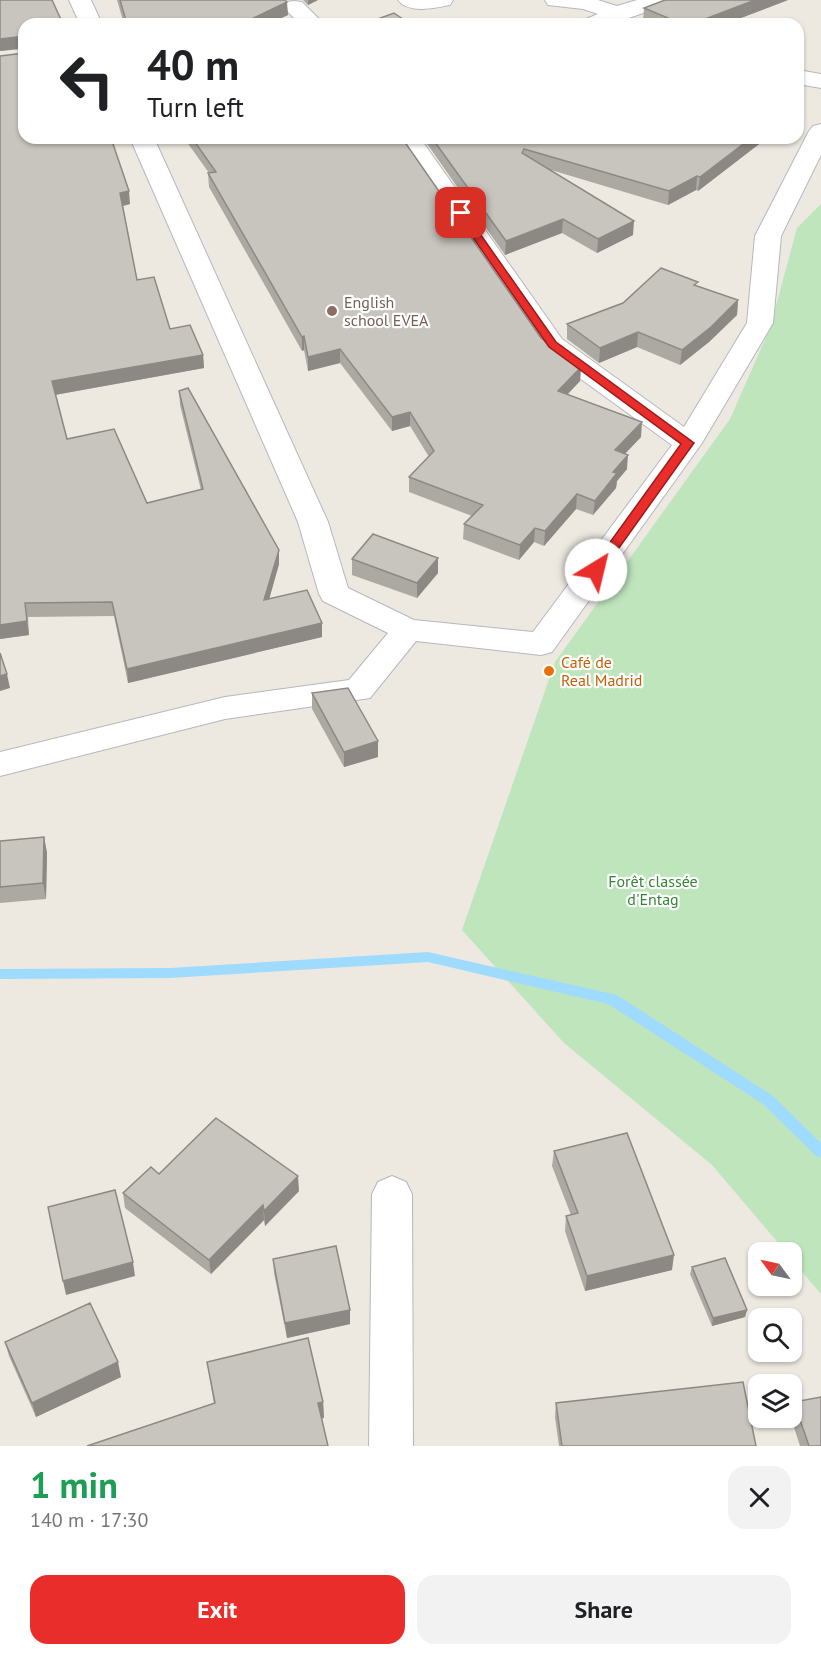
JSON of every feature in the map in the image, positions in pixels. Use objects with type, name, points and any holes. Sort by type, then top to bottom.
[{"type":"street","points":[[80,0],[88,18]]},
{"type":"street","points":[[409,0],[442,0]]},
{"type":"street","points":[[556,0],[585,3],[617,12],[659,0]]},
{"type":"street","points":[[294,7],[306,18]]},
{"type":"street","points":[[804,78],[821,81]]},
{"type":"street","points":[[145,144],[313,522],[334,594],[408,630],[541,644],[688,443],[760,323],[768,236],[821,131]]},
{"type":"street","points":[[412,144],[552,345],[688,443]]},
{"type":"street","points":[[0,764],[225,708],[359,690],[408,630]]},
{"type":"street","points":[[391,1446],[392,1194]]},
{"type":"green space","name":"Forêt classée d'Entag","points":[[821,204],[821,1294],[802,1272],[802,1242],[777,1242],[712,1165],[564,1043],[462,930],[555,662],[730,419],[770,328],[797,228]]},
{"type":"building","points":[[0,0],[52,0],[60,18],[18,18],[18,37],[0,39]]},
{"type":"building","points":[[120,0],[285,0],[287,2],[254,18],[125,18]]},
{"type":"building","points":[[665,0],[755,0],[708,18],[668,18],[644,8]]},
{"type":"building","points":[[394,13],[401,18],[380,18]]},
{"type":"building","points":[[18,54],[18,144],[113,144],[129,191],[120,193],[137,280],[154,277],[170,329],[190,325],[203,355],[52,381],[67,439],[114,429],[147,503],[203,489],[179,391],[188,388],[279,550],[264,600],[307,590],[322,623],[127,669],[112,602],[25,603],[27,621],[0,625],[0,56]]},
{"type":"building","points":[[196,144],[406,144],[541,338],[581,367],[558,391],[642,422],[615,450],[628,455],[613,472],[617,473],[595,501],[577,494],[545,531],[535,528],[520,545],[464,524],[483,505],[409,477],[434,451],[410,412],[392,417],[340,349],[308,357],[304,336],[302,337],[208,173],[216,172]]},
{"type":"building","points":[[436,144],[743,144],[700,177],[697,176],[669,191],[524,149],[522,153],[634,221],[598,239],[563,219],[506,241]]},
{"type":"building","points":[[661,268],[698,282],[694,285],[738,300],[711,327],[682,350],[638,332],[600,348],[567,324],[623,303]]},
{"type":"building","points":[[373,534],[438,558],[417,583],[352,559]]},
{"type":"building","points":[[0,653],[7,674],[0,676]]},
{"type":"building","points":[[348,688],[378,741],[344,752],[312,693]]},
{"type":"building","points":[[44,837],[43,883],[0,887],[0,841]]},
{"type":"building","points":[[216,1118],[298,1176],[264,1211],[263,1205],[209,1260],[123,1193],[151,1167],[159,1174]]},
{"type":"building","points":[[627,1133],[674,1255],[587,1276],[566,1216],[578,1213],[554,1151]]},
{"type":"building","points":[[115,1190],[133,1262],[63,1281],[48,1207]]},
{"type":"building","points":[[336,1246],[350,1310],[285,1323],[273,1259]]},
{"type":"building","points":[[725,1258],[747,1310],[713,1318],[692,1267]]},
{"type":"building","points":[[90,1303],[118,1362],[32,1403],[5,1342]]},
{"type":"building","points":[[308,1338],[323,1402],[318,1403],[328,1446],[87,1446],[215,1403],[207,1362]]},
{"type":"building","points":[[743,1382],[748,1407],[748,1428],[752,1428],[756,1446],[562,1446],[556,1403]]},
{"type":"building","points":[[821,1397],[821,1446],[809,1446],[802,1425],[802,1401]]},
{"type":"waterway","points":[[0,974],[170,973],[428,957],[612,999],[768,1100],[821,1152]]},
{"type":"place","name":"English school EVEA","points":[[332,311]]},
{"type":"place","name":"Café de Real Madrid","points":[[549,671]]},
{"type":"route","points":[[461,213],[552,345],[688,443],[596,570]]}]
